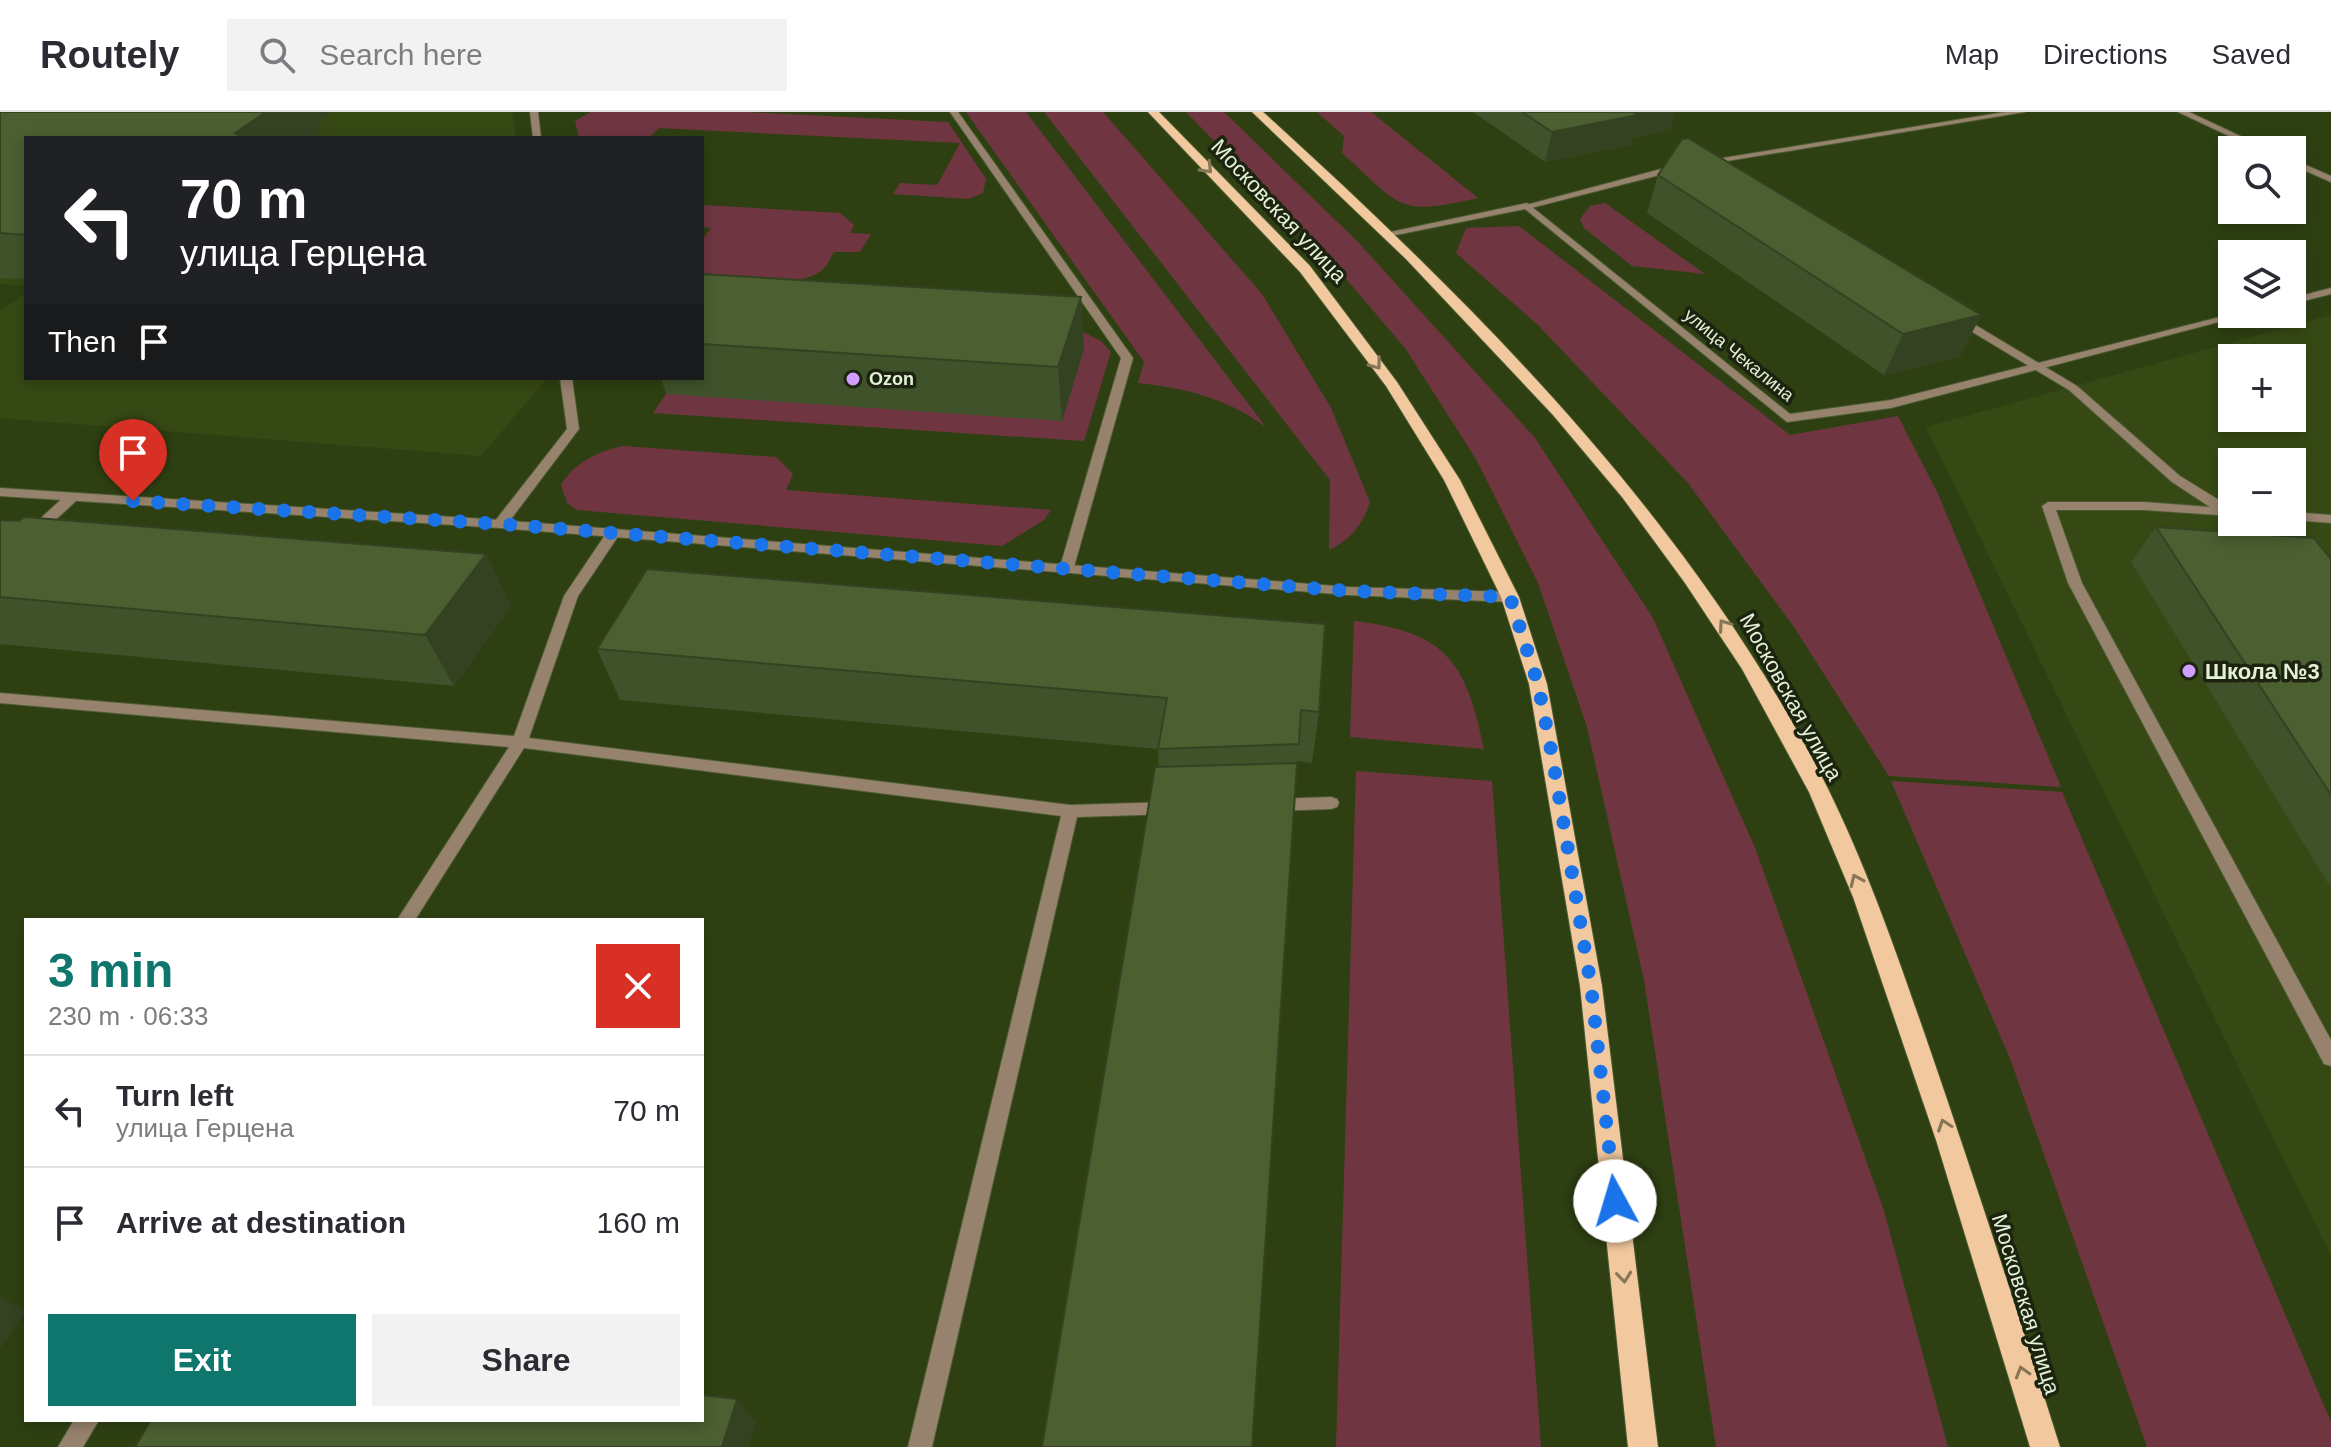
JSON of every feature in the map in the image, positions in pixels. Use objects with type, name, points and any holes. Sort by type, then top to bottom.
[{"type":"main road","name":"Московская улица","points":[[1153,112],[1305,269],[1392,385],[1452,480],[1510,597],[1538,684],[1591,986],[1643,1447]]},
{"type":"main road","name":"Московская улица","points":[[1257,112],[1386,234],[1556,410],[1633,501],[1730,632],[1803,760],[1877,931],[1958,1166],[2045,1447]]},
{"type":"street","points":[[534,112],[537,136]]},
{"type":"street","points":[[954,112],[1127,358],[1067,567]]},
{"type":"street","points":[[1386,234],[1527,206],[1695,164],[2021,112]]},
{"type":"street","points":[[2182,112],[2235,136]]},
{"type":"street","points":[[1695,164],[1708,172]]},
{"type":"street","points":[[2306,168],[2331,179]]},
{"type":"street","name":"улица Чекалина","points":[[1527,206],[1787,418],[1891,404],[2218,321]]},
{"type":"street","points":[[2306,297],[2331,291]]},
{"type":"street","points":[[1947,313],[2073,388],[2176,479],[2218,504]]},
{"type":"street","points":[[500,524],[573,429],[566,380]]},
{"type":"street","points":[[0,492],[614,532],[1348,591],[1510,597]]},
{"type":"street","points":[[26,539],[71,498]]},
{"type":"street","points":[[2218,510],[2144,506],[2048,506],[2075,583],[2331,1058]]},
{"type":"street","points":[[2306,517],[2331,519]]},
{"type":"street","points":[[407,918],[520,742],[571,596],[614,532]]},
{"type":"street","points":[[0,698],[520,742],[1070,811],[1193,807]]},
{"type":"street","points":[[1255,805],[1331,803]]},
{"type":"street","points":[[920,1447],[1070,811]]},
{"type":"street","points":[[70,1447],[86,1422]]},
{"type":"shaded area","points":[[0,112],[512,112],[516,136],[24,136],[24,286],[0,284]]},
{"type":"shaded area","points":[[591,112],[746,112],[948,122],[986,179],[983,193],[969,199],[893,194],[900,183],[937,185],[960,143],[659,128],[651,136],[579,136],[575,121]]},
{"type":"shaded area","points":[[966,112],[1026,112],[1266,427],[1236,409],[1205,396],[1138,383],[1144,362]]},
{"type":"shaded area","points":[[1044,112],[1103,112],[1262,294],[1331,408],[1370,502],[1364,518],[1343,542],[1329,550],[1330,480]]},
{"type":"shaded area","points":[[1186,112],[1224,112],[1358,242],[1535,438],[1653,618],[1756,850],[1884,1211],[1948,1447],[1716,1447],[1644,980],[1587,727],[1538,583],[1476,459],[1405,348],[1324,253]]},
{"type":"shaded area","points":[[1317,112],[1371,112],[1478,198],[1451,204],[1414,206],[1389,196],[1342,153],[1344,136]]},
{"type":"shaded area","points":[[1605,203],[1705,274],[1632,266],[1584,228],[1580,219],[1590,206]]},
{"type":"shaded area","points":[[704,205],[840,213],[854,225],[850,233],[871,234],[860,252],[834,252],[824,268],[814,275],[783,282],[766,282],[704,278],[704,237],[711,228],[704,227]]},
{"type":"shaded area","points":[[1519,226],[1790,435],[1898,416],[1938,494],[2061,787],[1889,776],[1794,627],[1688,483],[1538,325],[1456,253],[1466,228]]},
{"type":"shaded area","points":[[24,294],[24,380],[545,380],[481,456],[0,418],[0,311]]},
{"type":"shaded area","name":"Школа №3","points":[[2331,315],[2331,1256],[1926,427],[2218,346],[2218,432],[2306,432],[2306,344],[2226,344],[2284,328],[2306,328],[2306,322]]},
{"type":"shaded area","points":[[1072,326],[1101,341],[1111,352],[1084,441],[653,413],[666,394]]},
{"type":"shaded area","points":[[623,446],[776,457],[793,474],[786,490],[1051,510],[1044,520],[1002,546],[577,510],[567,503],[561,485],[573,470],[604,451]]},
{"type":"shaded area","points":[[1354,621],[1411,633],[1447,656],[1469,693],[1484,749],[1350,737]]},
{"type":"shaded area","points":[[1356,771],[1492,781],[1541,1447],[1336,1447]]},
{"type":"shaded area","points":[[1891,781],[2062,792],[2331,1422],[2331,1447],[2147,1447],[2011,1061]]},
{"type":"building","points":[[0,112],[266,112],[235,133],[241,136],[24,136],[24,235],[0,233]]},
{"type":"building","points":[[1522,112],[1633,112],[1638,115],[1552,132]]},
{"type":"building","points":[[1688,138],[1981,315],[1903,334],[1658,175],[1682,139]]},
{"type":"building","points":[[704,274],[1081,297],[1058,367],[704,344]]},
{"type":"building","points":[[24,517],[486,554],[425,635],[0,597],[0,520],[19,521]]},
{"type":"building","points":[[2156,527],[2218,531],[2218,536],[2314,538],[2331,559],[2331,795]]},
{"type":"building","points":[[647,569],[1325,624],[1319,712],[1301,710],[1299,744],[1158,749],[1167,698],[597,649]]},
{"type":"building","points":[[1297,763],[1252,1447],[1042,1447],[1155,767]]},
{"type":"building","points":[[704,1395],[737,1399],[722,1447],[135,1447],[150,1422],[704,1422]]},
{"type":"place","name":"Ozon","points":[[853,379]]},
{"type":"place","name":"Школа №3","points":[[2189,671]]},
{"type":"route","points":[[133,501],[500,524],[1348,591],[1510,597],[1538,684],[1552,755],[1591,986],[1615,1201]]}]
